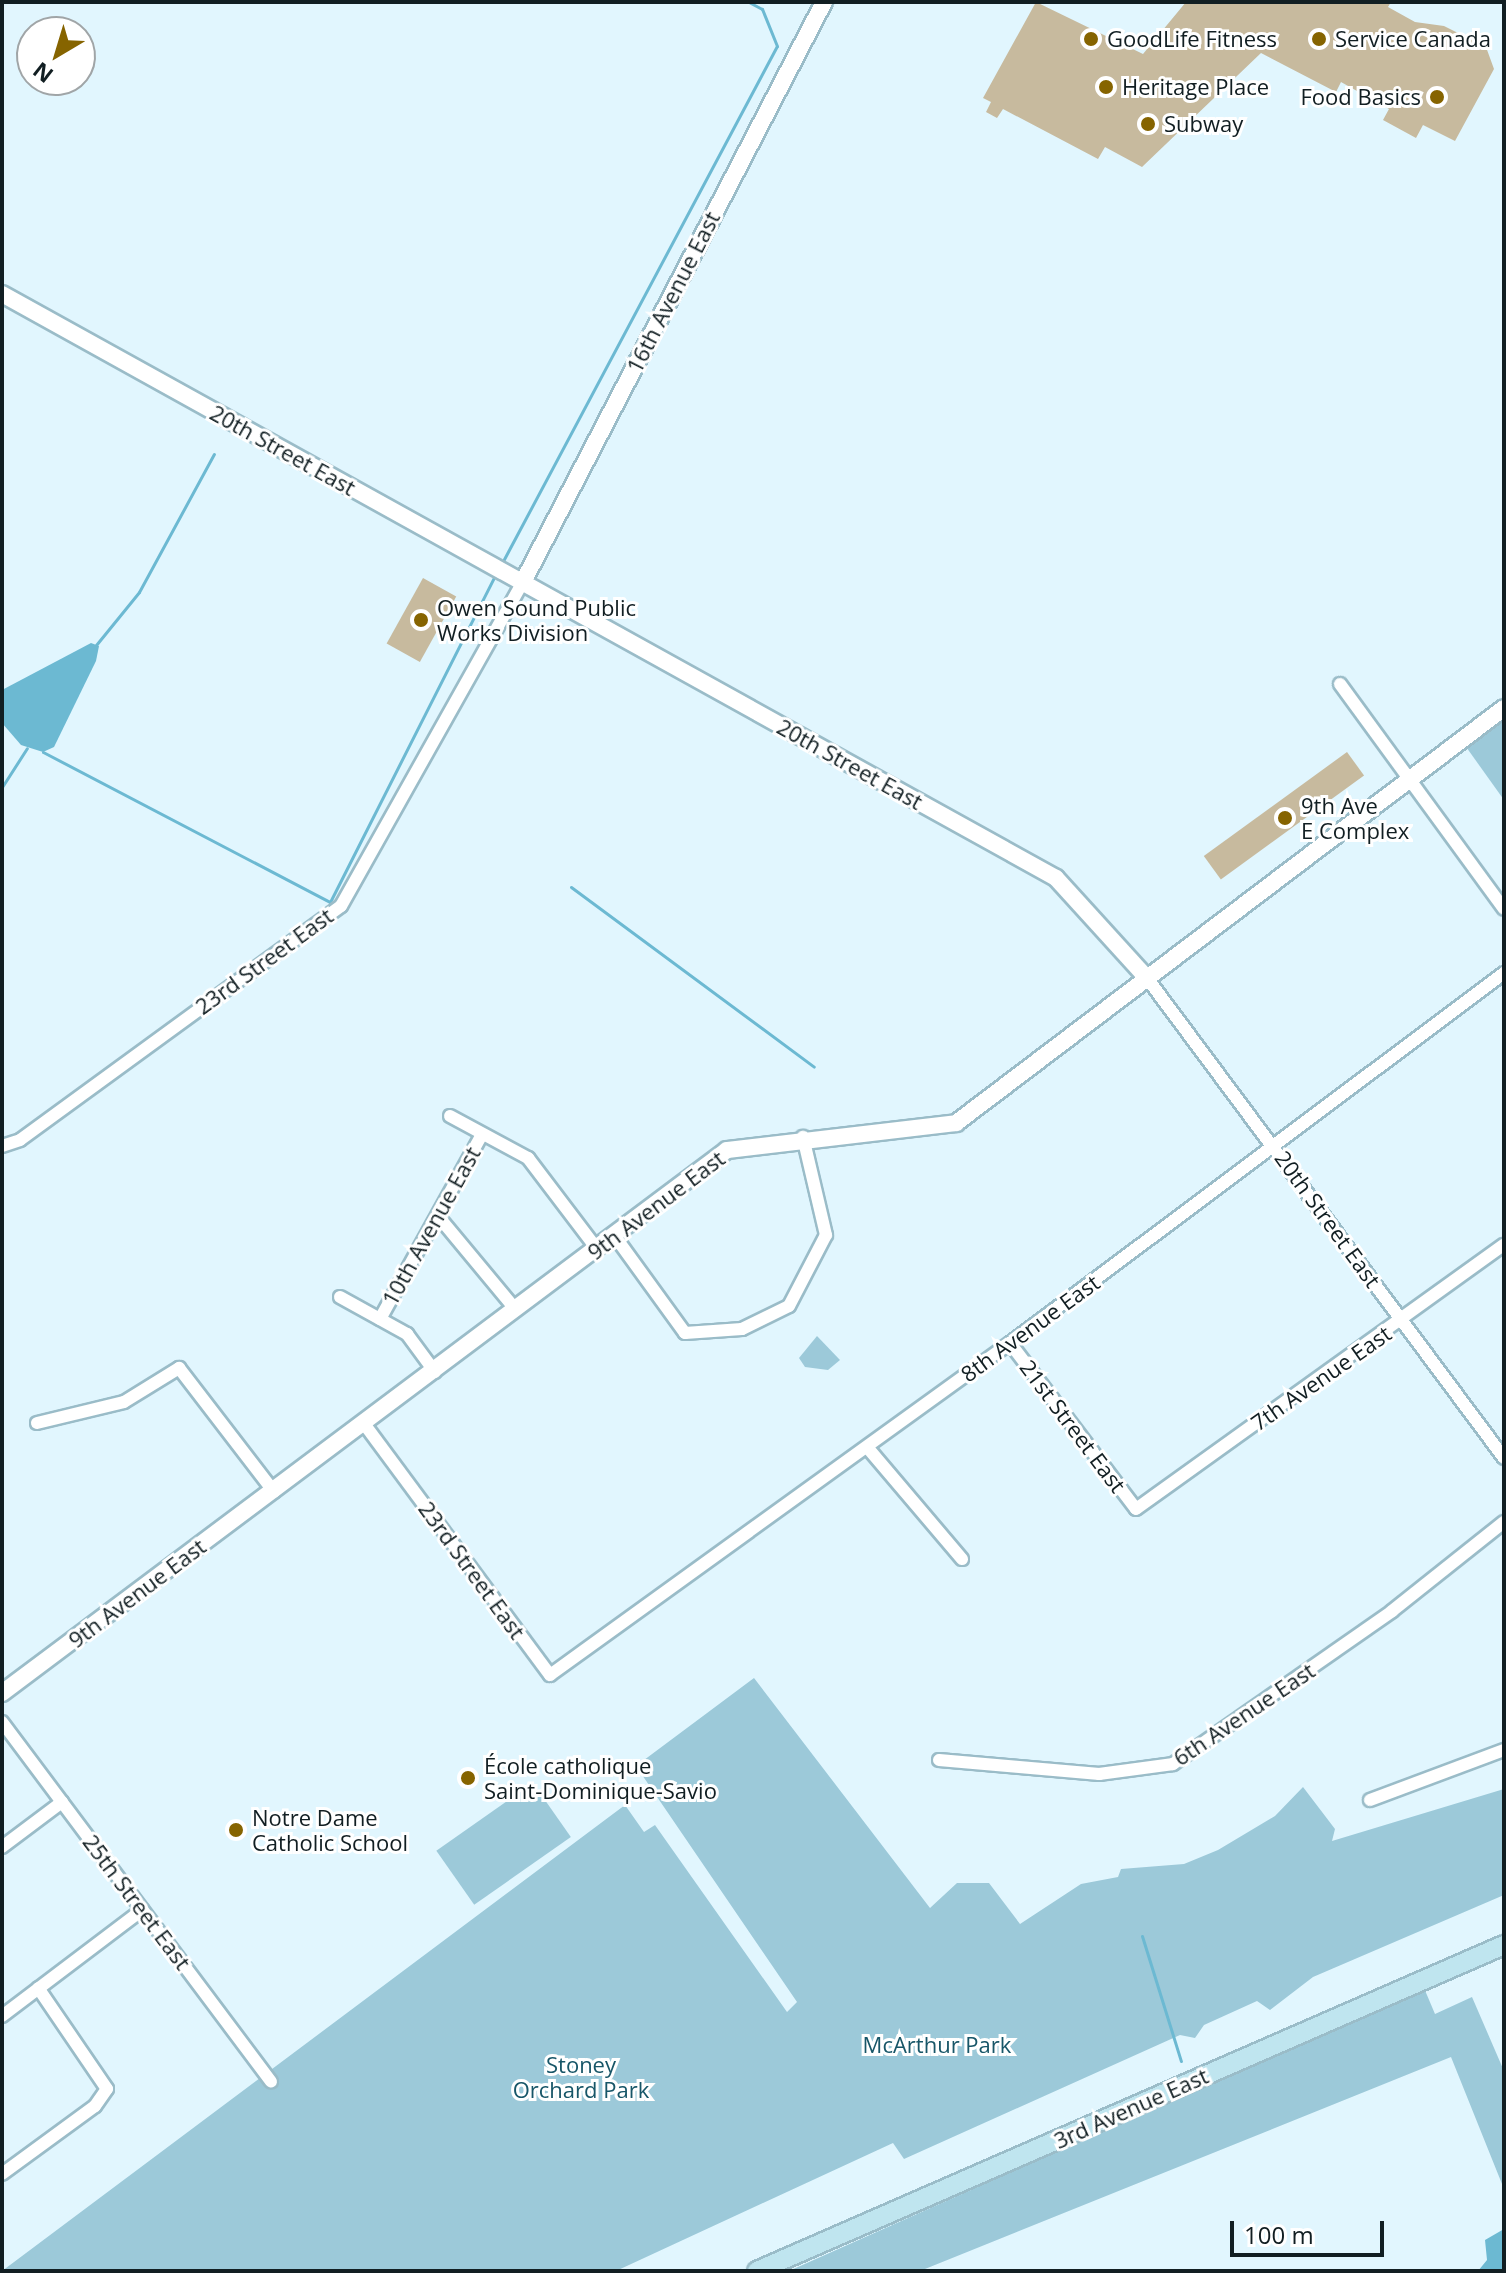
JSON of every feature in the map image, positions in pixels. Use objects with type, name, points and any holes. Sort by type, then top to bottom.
[{"type":"main road","name":"3rd Avenue East","points":[[757,2271],[1504,1945]]},
{"type":"street","name":"16th Avenue East","points":[[523,582],[824,2]]},
{"type":"street","name":"20th Street East","points":[[2,294],[1056,878],[1147,978],[1275,1145],[1504,1458]]},
{"type":"street","name":"23rd Street East","points":[[2,1146],[341,906],[523,582]]},
{"type":"street","points":[[1340,684],[1504,909]]},
{"type":"street","name":"9th Avenue East","points":[[2,1693],[365,1425],[727,1150],[803,1137],[956,1123],[1504,708]]},
{"type":"street","name":"8th Avenue East","points":[[550,1675],[1010,1343],[1504,973]]},
{"type":"street","points":[[450,1116],[528,1158],[597,1249]]},
{"type":"street","name":"10th Avenue East","points":[[380,1319],[482,1134]]},
{"type":"street","points":[[614,1235],[685,1333],[742,1329],[789,1306],[826,1235],[803,1137]]},
{"type":"street","points":[[438,1216],[516,1310]]},
{"type":"street","name":"7th Avenue East","points":[[1136,1509],[1504,1245]]},
{"type":"street","points":[[340,1297],[407,1334],[435,1372]]},
{"type":"street","name":"21st Street East","points":[[1010,1343],[1136,1509]]},
{"type":"street","points":[[37,1423],[113,1407],[179,1368],[274,1492]]},
{"type":"street","name":"23rd Street East","points":[[365,1425],[550,1675]]},
{"type":"street","points":[[867,1447],[962,1559]]},
{"type":"street","name":"6th Avenue East","points":[[939,1760],[1099,1774],[1173,1764],[1392,1611],[1504,1522]]},
{"type":"street","name":"25th Street East","points":[[2,1722],[271,2082]]},
{"type":"street","points":[[1370,1800],[1504,1750]]},
{"type":"street","points":[[2,1847],[62,1802]]},
{"type":"street","points":[[2,2016],[142,1910]]},
{"type":"street","points":[[2,2174],[95,2106],[107,2089],[38,1988]]},
{"type":"green space","points":[[1504,714],[1504,800],[1464,744]]},
{"type":"green space","points":[[817,1336],[840,1360],[828,1370],[805,1367],[799,1358]]},
{"type":"green space","points":[[754,1678],[930,1908],[957,1883],[989,1883],[1020,1924],[1081,1884],[1118,1877],[1121,1869],[1184,1864],[1218,1850],[1275,1816],[1303,1787],[1335,1829],[1332,1841],[1504,1789],[1504,1895],[1313,1977],[1270,2010],[1257,2001],[1204,2025],[1195,2038],[1180,2035],[904,2159],[893,2143],[616,2271],[2,2271],[625,1805],[644,1832],[655,1825],[787,2012],[797,2002],[636,1766]]},
{"type":"green space","points":[[533,1783],[571,1837],[474,1905],[436,1851]]},
{"type":"green space","points":[[1424,1988],[1435,2014],[1472,1997],[1504,2071],[1504,2189],[1451,2057],[920,2271],[789,2271]]},
{"type":"shaded area","points":[[91,643],[99,646],[96,661],[54,747],[43,752],[21,745],[2,723],[2,690]]},
{"type":"shaded area","points":[[1504,2229],[1504,2271],[1478,2271],[1487,2260],[1485,2240]]},
{"type":"building","name":"Heritage Place","points":[[1036,2],[1143,54],[1186,2],[1391,2],[1388,7],[1415,22],[1444,26],[1486,47],[1494,69],[1455,141],[1423,125],[1416,138],[1383,120],[1389,109],[1341,82],[1336,92],[1261,53],[1142,167],[1105,147],[1098,159],[1003,109],[997,118],[986,112],[991,102],[983,98]]},
{"type":"building","name":"Owen Sound Public Works Division","points":[[423,578],[456,596],[420,662],[387,644]]},
{"type":"building","name":"9th Ave E Complex","points":[[1347,752],[1364,775],[1221,879],[1204,856]]},
{"type":"waterway","points":[[503,561],[777,46],[762,9],[749,2]]},
{"type":"waterway","points":[[96,645],[139,592],[214,454]]},
{"type":"waterway","points":[[43,752],[330,902],[494,577]]},
{"type":"waterway","points":[[2,787],[27,748]]},
{"type":"waterway","points":[[571,887],[814,1067]]},
{"type":"waterway","points":[[1142,1936],[1181,2061]]},
{"type":"place","name":"GoodLife Fitness","points":[[1091,39]]},
{"type":"place","name":"Service Canada","points":[[1319,39]]},
{"type":"place","name":"Heritage Place","points":[[1106,87]]},
{"type":"place","name":"Food Basics","points":[[1437,97]]},
{"type":"place","name":"Subway","points":[[1148,124]]},
{"type":"place","name":"Owen Sound Public Works Division","points":[[421,620]]},
{"type":"place","name":"9th Ave E Complex","points":[[1285,818]]},
{"type":"place","name":"École catholique Saint-Dominique-Savio","points":[[468,1778]]},
{"type":"place","name":"Notre Dame Catholic School","points":[[236,1830]]},
{"type":"park label","name":"McArthur Park","points":[[937,2045]]},
{"type":"park label","name":"Stoney Orchard Park","points":[[581,2076]]}]
